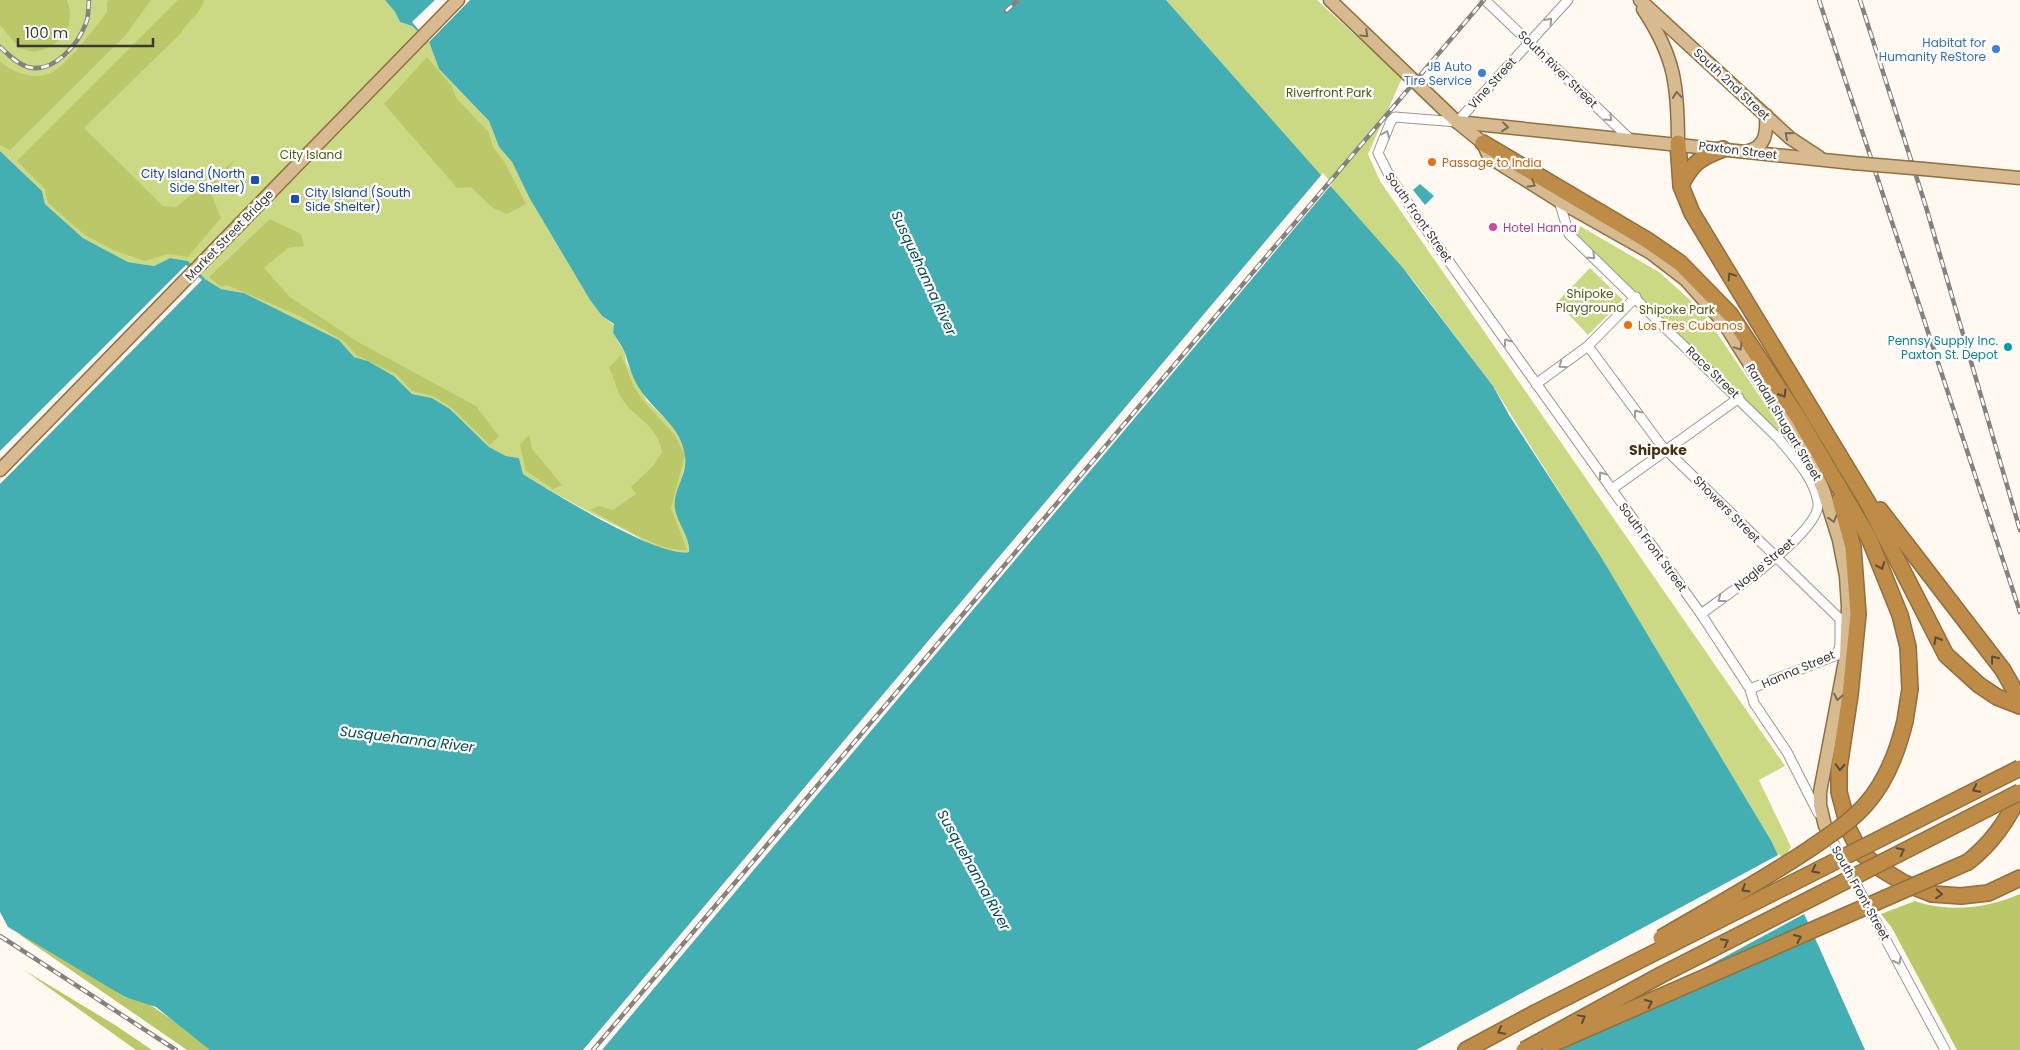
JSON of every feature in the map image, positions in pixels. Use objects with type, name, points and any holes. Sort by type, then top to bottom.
[{"type":"highway","points":[[1483,142],[1648,240],[1680,263],[1708,288],[1730,314],[1769,371],[1870,538],[1900,615],[1908,655],[1910,689],[1899,747],[1884,779],[1867,803],[1838,830],[1790,862],[1535,1013]]},
{"type":"highway","points":[[1678,143],[1681,186],[1703,233],[1868,502],[1946,655],[1979,685],[1997,697],[2020,706]]},
{"type":"highway","points":[[1681,186],[1690,169],[1701,157],[1723,149]]},
{"type":"highway","points":[[1839,452],[1874,503],[2003,670],[2020,700]]},
{"type":"highway","points":[[1832,478],[1853,547],[1857,595],[1855,650],[1839,768],[1839,792],[1849,830],[1860,852],[1881,869],[1904,883],[1932,894],[1961,896],[1988,892],[2020,878]]},
{"type":"highway","points":[[1466,1050],[1535,1013],[2020,768]]},
{"type":"highway","points":[[1540,1050],[1968,862],[1986,848],[1999,832],[2020,794]]},
{"type":"highway","points":[[1524,1050],[1670,970],[2020,794]]},
{"type":"main road","name":"Market Street Bridge","points":[[0,470],[196,270],[333,126],[458,0]]},
{"type":"main road","points":[[1330,0],[1457,122],[1483,142]]},
{"type":"main road","points":[[1636,0],[1660,38],[1674,71],[1678,106],[1678,143]]},
{"type":"main road","name":"South 2nd Street","points":[[1640,0],[1802,147],[1829,160]]},
{"type":"main road","points":[[1748,151],[1757,148],[1763,141],[1766,131],[1766,116]]},
{"type":"main road","name":"Paxton Street","points":[[1457,122],[1678,143],[1853,163],[2020,178]]},
{"type":"main road","name":"Randall Shugart Street","points":[[1483,142],[1489,157],[1559,201],[1651,253],[1680,275],[1699,293],[1738,344],[1809,460],[1823,489],[1844,558],[1848,608],[1846,656],[1820,792],[1820,805],[1824,826]]},
{"type":"street","name":"South River Street","points":[[1485,0],[1630,139]]},
{"type":"street","name":"Vine Street","points":[[1457,122],[1568,0]]},
{"type":"street","name":"South Front Street","points":[[1457,122],[1395,118],[1391,121],[1378,153],[1389,175],[1420,221],[1701,614],[1750,689],[1754,703],[1787,752],[1824,826],[1945,1050]]},
{"type":"street","name":"Race Street","points":[[1559,201],[1569,234],[1636,297],[1778,438],[1799,463],[1815,493],[1818,507]]},
{"type":"street","points":[[1536,384],[1588,346],[1636,297]]},
{"type":"street","name":"Showers Street","points":[[1588,346],[1661,445],[1840,619],[1840,645]]},
{"type":"street","points":[[1612,489],[1738,398]]},
{"type":"street","name":"Nagle Street","points":[[1701,614],[1776,557],[1810,524],[1818,507]]},
{"type":"street","name":"Hanna Street","points":[[1750,689],[1836,655],[1840,645]]},
{"type":"green space","name":"City Island","points":[[0,0],[385,0],[395,12],[400,22],[412,26],[429,42],[439,69],[489,121],[499,147],[512,162],[530,199],[590,300],[602,316],[614,325],[613,333],[625,353],[626,362],[647,401],[673,426],[683,445],[686,462],[675,502],[688,542],[689,552],[672,552],[656,547],[548,489],[523,474],[519,458],[506,456],[489,447],[450,409],[432,398],[412,394],[394,376],[368,361],[354,357],[339,340],[244,293],[221,289],[205,279],[188,261],[170,258],[154,266],[128,262],[83,238],[45,204],[42,191],[0,151]]},
{"type":"green space","points":[[0,0],[67,0],[70,17],[69,25],[61,39],[47,48],[34,52],[19,48],[0,25]]},
{"type":"green space","points":[[109,0],[151,0],[125,36],[10,150],[0,145],[0,61],[11,69],[26,75],[40,76],[54,71],[75,52],[96,27],[107,12],[107,2]]},
{"type":"green space","points":[[178,0],[204,0],[200,9],[181,33],[84,128],[163,206],[176,207],[235,160],[210,191],[221,218],[188,257],[168,254],[145,261],[115,251],[85,235],[48,203],[45,189],[17,161]]},
{"type":"green space","name":"Riverfront Park","points":[[1166,0],[1317,0],[1402,78],[1368,154],[1380,181],[1785,766],[1759,780],[1791,847],[1781,863],[1772,842],[1617,584],[1493,386],[1413,280]]},
{"type":"green space","points":[[427,57],[451,85],[457,99],[488,131],[493,147],[505,163],[526,204],[507,214],[493,208],[471,187],[457,188],[384,104]]},
{"type":"green space","points":[[270,219],[301,234],[304,246],[288,248],[264,268],[290,297],[358,342],[476,406],[499,436],[490,445],[452,408],[433,396],[412,391],[396,374],[356,355],[344,341],[300,316],[227,285],[221,287],[209,277]]},
{"type":"green space","name":"Shipoke Park","points":[[1580,226],[1659,272],[1706,317],[1788,438],[1785,443],[1737,391],[1577,235]]},
{"type":"green space","name":"Shipoke Playground","points":[[1590,268],[1623,300],[1588,335],[1557,302]]},
{"type":"green space","points":[[621,355],[634,387],[646,404],[674,434],[685,455],[671,508],[687,550],[650,542],[590,510],[599,506],[613,510],[636,494],[631,487],[653,466],[662,452],[659,442],[650,427],[632,411],[617,390],[609,368]]},
{"type":"green space","points":[[529,435],[532,449],[562,485],[553,489],[526,471],[520,445]]},
{"type":"green space","points":[[2020,894],[2020,1050],[1957,1050],[1892,928],[1881,914],[1915,901],[1928,905],[1955,908],[1982,906]]},
{"type":"green space","points":[[23,929],[126,998],[137,996],[217,1050],[187,1050],[20,935]]},
{"type":"green space","points":[[24,970],[115,1025],[152,1050],[136,1050]]},
{"type":"water","name":"Susquehanna River","points":[[385,0],[1166,0],[1403,268],[1493,386],[1509,415],[1601,557],[1772,842],[1865,1050],[210,1050],[156,1007],[125,997],[8,927],[0,912],[0,151],[42,191],[45,204],[83,238],[128,262],[154,266],[170,258],[188,261],[205,279],[221,289],[244,293],[339,340],[354,357],[368,361],[394,376],[412,394],[432,398],[450,409],[489,447],[506,456],[519,458],[523,474],[581,508],[631,535],[655,545],[675,551],[689,552],[688,541],[675,509],[676,496],[685,463],[683,446],[679,437],[639,388],[624,350],[613,333],[614,324],[602,316],[590,300],[530,199],[512,162],[499,147],[489,121],[439,69],[429,42],[412,26],[400,22],[395,12]]},
{"type":"water","points":[[1420,184],[1434,196],[1425,205],[1413,190]]},
{"type":"pier","points":[[435,0],[470,0],[429,42],[412,22]]},
{"type":"pier","points":[[1323,173],[1332,184],[602,1050],[583,1050]]},
{"type":"pier","points":[[186,265],[202,280],[0,484],[0,451]]},
{"type":"pier","points":[[1780,854],[1806,913],[1552,1050],[1416,1050]]},
{"type":"railway","points":[[0,47],[24,66],[37,68],[55,62],[71,48],[82,31],[88,18],[89,0]]},
{"type":"railway","points":[[1006,11],[1018,0]]},
{"type":"railway","points":[[593,1050],[1484,0]]},
{"type":"railway","points":[[1819,0],[2020,612]]},
{"type":"railway","points":[[1860,0],[1926,207],[2020,530]]},
{"type":"railway","points":[[0,936],[176,1050]]},
{"type":"place","name":"Habitat for Humanity ReStore","points":[[1996,49]]},
{"type":"place","name":"JB Auto Tire Service","points":[[1482,73]]},
{"type":"place","name":"Passage to India","points":[[1432,162]]},
{"type":"place","name":"City Island (North Side Shelter)","points":[[255,180]]},
{"type":"place","name":"City Island (South Side Shelter)","points":[[295,199]]},
{"type":"place","name":"Hotel Hanna","points":[[1493,227]]},
{"type":"place","name":"Los Tres Cubanos","points":[[1628,325]]},
{"type":"place","name":"Pennsy Supply Inc. Paxton St. Depot","points":[[2008,347]]},
{"type":"district","name":"Shipoke","points":[[1658,450]]}]
